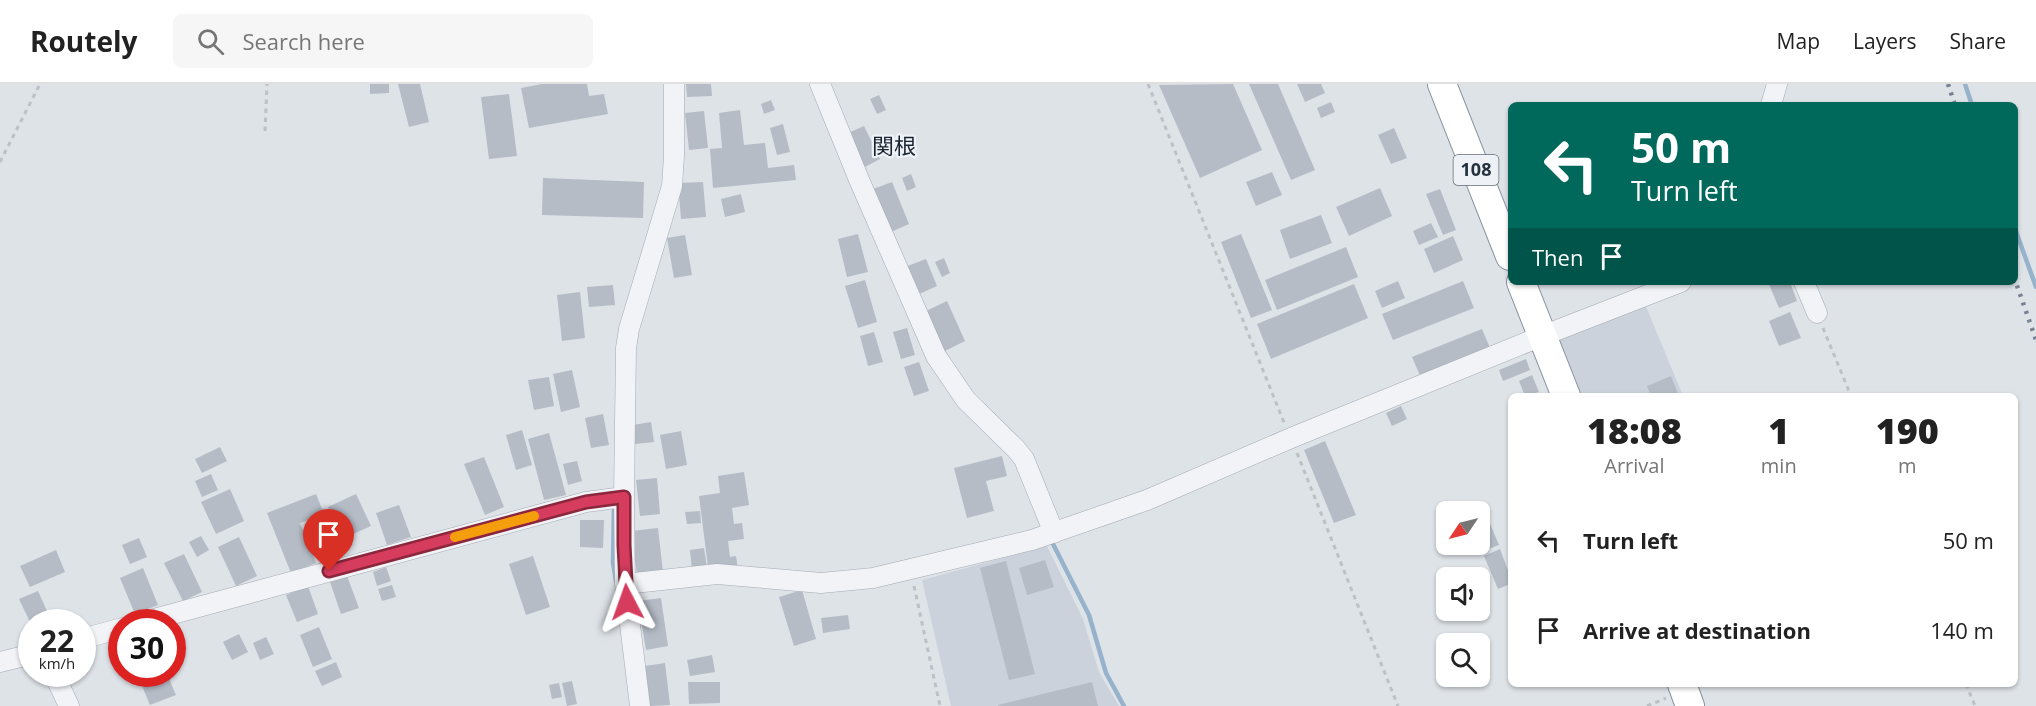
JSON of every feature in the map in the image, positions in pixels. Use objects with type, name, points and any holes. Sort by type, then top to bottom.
[{"type":"highway","name":"108","points":[[1442,84],[1508,251]]},
{"type":"highway","points":[[1522,285],[1565,393]]},
{"type":"highway","points":[[1683,687],[1690,706]]},
{"type":"street","points":[[640,706],[625,584],[626,348],[629,329],[672,186],[674,84]]},
{"type":"street","points":[[820,84],[860,183],[936,356],[966,400],[1024,459],[1054,533]]},
{"type":"street","points":[[1772,102],[1777,84]]},
{"type":"street","points":[[625,584],[717,574],[820,583],[841,582],[873,578],[1054,533],[1146,500],[1291,438],[1673,285]]},
{"type":"street","points":[[1805,285],[1817,313]]},
{"type":"street","points":[[186,610],[586,502],[624,497]]},
{"type":"street","points":[[0,662],[18,658]]},
{"type":"street","points":[[60,687],[69,706]]},
{"type":"path","points":[[0,162],[40,84]]},
{"type":"path","points":[[265,131],[267,84]]},
{"type":"path","points":[[1148,84],[1398,706]]},
{"type":"path","points":[[1817,313],[1850,393]]},
{"type":"path","points":[[910,569],[940,706]]},
{"type":"path","points":[[1967,687],[1975,706]]},
{"type":"shaded area","points":[[1645,304],[1682,393],[1576,393],[1555,342]]},
{"type":"shaded area","points":[[1047,546],[1083,619],[1099,672],[1119,706],[951,706],[922,580]]},
{"type":"building","points":[[370,84],[389,84],[389,93],[370,94]]},
{"type":"building","points":[[398,84],[420,84],[429,122],[409,127]]},
{"type":"building","points":[[542,84],[587,84],[589,96],[604,94],[608,114],[529,128],[521,88]]},
{"type":"building","points":[[686,84],[711,84],[712,96],[687,97]]},
{"type":"building","points":[[1233,84],[1262,150],[1200,178],[1159,85]]},
{"type":"building","points":[[1249,84],[1278,84],[1315,170],[1291,180]]},
{"type":"building","points":[[1297,84],[1321,84],[1325,93],[1305,102]]},
{"type":"building","points":[[509,94],[517,156],[489,159],[481,97]]},
{"type":"building","points":[[879,95],[886,110],[877,114],[870,99]]},
{"type":"building","points":[[771,100],[775,110],[764,114],[761,104]]},
{"type":"building","points":[[1331,102],[1335,112],[1321,118],[1317,108]]},
{"type":"building","points":[[740,110],[744,145],[765,143],[768,168],[794,165],[796,180],[713,188],[710,149],[722,148],[719,113]]},
{"type":"building","points":[[704,111],[708,148],[689,150],[685,113]]},
{"type":"building","points":[[783,124],[790,152],[777,155],[770,128]]},
{"type":"building","points":[[864,126],[880,159],[863,168],[846,134]]},
{"type":"building","points":[[1394,128],[1407,158],[1391,164],[1378,135]]},
{"type":"building","points":[[1272,172],[1282,195],[1256,206],[1246,182]]},
{"type":"building","points":[[911,174],[916,187],[907,191],[902,178]]},
{"type":"building","points":[[543,178],[644,182],[643,218],[542,215]]},
{"type":"building","points":[[703,182],[706,217],[681,219],[678,183]]},
{"type":"building","points":[[892,182],[909,224],[891,232],[873,189]]},
{"type":"building","points":[[1380,188],[1392,216],[1349,236],[1336,207]]},
{"type":"building","points":[[1440,189],[1456,230],[1443,235],[1426,194]]},
{"type":"building","points":[[741,194],[745,212],[725,217],[721,199]]},
{"type":"building","points":[[1321,215],[1332,243],[1290,259],[1280,230]]},
{"type":"building","points":[[1431,223],[1438,237],[1419,245],[1413,231]]},
{"type":"building","points":[[858,234],[868,272],[847,277],[838,239]]},
{"type":"building","points":[[1241,234],[1272,310],[1251,318],[1221,242]]},
{"type":"building","points":[[685,235],[692,275],[674,278],[667,238]]},
{"type":"building","points":[[1453,236],[1463,260],[1434,273],[1424,249]]},
{"type":"building","points":[[1346,247],[1358,277],[1277,310],[1265,280]]},
{"type":"building","points":[[944,258],[950,273],[942,277],[935,262]]},
{"type":"building","points":[[926,259],[937,286],[917,295],[905,267]]},
{"type":"building","points":[[865,280],[877,322],[858,328],[845,286]]},
{"type":"building","points":[[1398,281],[1405,298],[1382,308],[1375,291]]},
{"type":"building","points":[[1463,281],[1474,308],[1393,340],[1382,314]]},
{"type":"building","points":[[1354,284],[1368,318],[1271,359],[1257,324]]},
{"type":"building","points":[[613,285],[615,305],[589,307],[587,287]]},
{"type":"building","points":[[1769,285],[1791,285],[1797,301],[1779,308]]},
{"type":"building","points":[[580,292],[585,338],[562,341],[557,295]]},
{"type":"building","points":[[947,301],[965,341],[945,351],[926,311]]},
{"type":"building","points":[[1790,312],[1801,338],[1779,346],[1769,321]]},
{"type":"building","points":[[907,328],[915,355],[901,359],[893,332]]},
{"type":"building","points":[[1482,329],[1491,350],[1421,378],[1412,357]]},
{"type":"building","points":[[874,332],[883,362],[868,366],[860,336]]},
{"type":"building","points":[[1526,359],[1530,370],[1503,381],[1499,370]]},
{"type":"building","points":[[919,362],[929,391],[914,396],[904,367]]},
{"type":"building","points":[[572,370],[580,407],[561,412],[553,374]]},
{"type":"building","points":[[1532,375],[1539,392],[1524,393],[1519,381]]},
{"type":"building","points":[[1671,376],[1678,393],[1650,393],[1647,386]]},
{"type":"building","points":[[549,377],[554,406],[534,410],[528,380]]},
{"type":"building","points":[[1401,406],[1407,419],[1392,426],[1386,413]]},
{"type":"building","points":[[603,414],[609,445],[591,448],[585,418]]},
{"type":"building","points":[[651,422],[654,442],[635,444],[633,425]]},
{"type":"building","points":[[522,430],[532,465],[516,470],[506,435]]},
{"type":"building","points":[[681,431],[687,465],[666,469],[660,435]]},
{"type":"building","points":[[549,433],[566,495],[544,500],[528,439]]},
{"type":"building","points":[[1325,441],[1356,515],[1334,523],[1304,450]]},
{"type":"building","points":[[220,447],[227,461],[202,473],[195,459]]},
{"type":"building","points":[[1002,456],[1007,476],[986,481],[994,511],[967,518],[954,468]]},
{"type":"building","points":[[484,457],[504,507],[485,515],[464,464]]},
{"type":"building","points":[[577,461],[582,481],[568,485],[563,464]]},
{"type":"building","points":[[744,472],[749,505],[732,508],[734,524],[742,523],[744,539],[728,541],[730,557],[736,556],[738,569],[708,567],[699,496],[720,493],[718,476]]},
{"type":"building","points":[[211,474],[218,490],[202,497],[195,481]]},
{"type":"building","points":[[657,478],[660,514],[640,516],[636,480]]},
{"type":"building","points":[[230,489],[244,521],[216,534],[201,502]]},
{"type":"building","points":[[316,494],[324,514],[300,523],[316,563],[291,573],[267,513]]},
{"type":"building","points":[[356,494],[371,526],[342,539],[328,507]]},
{"type":"building","points":[[399,505],[411,537],[387,545],[376,513]]},
{"type":"building","points":[[700,511],[701,523],[687,524],[685,512]]},
{"type":"building","points":[[580,520],[604,520],[603,548],[580,547]]},
{"type":"building","points":[[1490,523],[1499,545],[1490,548]]},
{"type":"building","points":[[658,528],[663,572],[637,575],[631,531]]},
{"type":"building","points":[[201,536],[209,550],[197,557],[189,542]]},
{"type":"building","points":[[239,537],[257,576],[236,586],[218,547]]},
{"type":"building","points":[[139,538],[147,557],[130,564],[122,545]]},
{"type":"building","points":[[704,548],[707,568],[692,570],[690,550]]},
{"type":"building","points":[[1500,549],[1508,571],[1508,585],[1498,589],[1484,556]]},
{"type":"building","points":[[56,550],[65,572],[30,587],[20,566]]},
{"type":"building","points":[[184,554],[202,592],[183,601],[164,563]]},
{"type":"building","points":[[533,556],[550,607],[526,615],[509,564]]},
{"type":"building","points":[[1045,560],[1054,587],[1027,595],[1019,568]]},
{"type":"building","points":[[1006,561],[1035,674],[1009,680],[980,568]]},
{"type":"building","points":[[386,567],[391,581],[377,586],[373,572]]},
{"type":"building","points":[[143,568],[158,605],[148,609],[133,609],[120,578]]},
{"type":"building","points":[[347,576],[359,608],[341,614],[330,582]]},
{"type":"building","points":[[392,585],[396,597],[382,601],[378,589]]},
{"type":"building","points":[[308,586],[318,614],[297,622],[286,595]]},
{"type":"building","points":[[802,590],[816,639],[794,646],[779,597]]},
{"type":"building","points":[[38,591],[46,609],[24,609],[19,599]]},
{"type":"building","points":[[661,598],[668,646],[646,650],[638,601]]},
{"type":"building","points":[[848,615],[850,629],[823,633],[821,618]]},
{"type":"building","points":[[319,627],[332,659],[313,667],[300,635]]},
{"type":"building","points":[[239,634],[248,652],[232,660],[223,642]]},
{"type":"building","points":[[266,637],[274,654],[260,660],[253,643]]},
{"type":"building","points":[[712,655],[715,672],[690,676],[687,660]]},
{"type":"building","points":[[336,662],[342,677],[322,686],[315,671]]},
{"type":"building","points":[[665,663],[670,705],[650,706],[645,666]]},
{"type":"building","points":[[572,681],[577,704],[567,706],[562,683]]},
{"type":"building","points":[[688,682],[720,682],[720,703],[689,704]]},
{"type":"building","points":[[1092,682],[1098,706],[998,706],[998,705]]},
{"type":"building","points":[[559,683],[562,697],[552,699],[549,685]]},
{"type":"building","points":[[142,687],[173,687],[176,695],[150,705]]},
{"type":"waterway","points":[[1965,84],[1971,102]]},
{"type":"waterway","points":[[2018,237],[2036,287]]},
{"type":"waterway","points":[[614,505],[613,563],[616,581]]},
{"type":"waterway","points":[[1052,542],[1089,615],[1106,673],[1124,706]]},
{"type":"railway","points":[[1948,84],[1954,102]]},
{"type":"railway","points":[[2017,285],[2036,340]]},
{"type":"slow traffic","points":[[455,537],[534,516]]},
{"type":"district","name":"関根","points":[[894,146]]},
{"type":"route","points":[[329,571],[586,502],[624,497],[627,602]]}]
